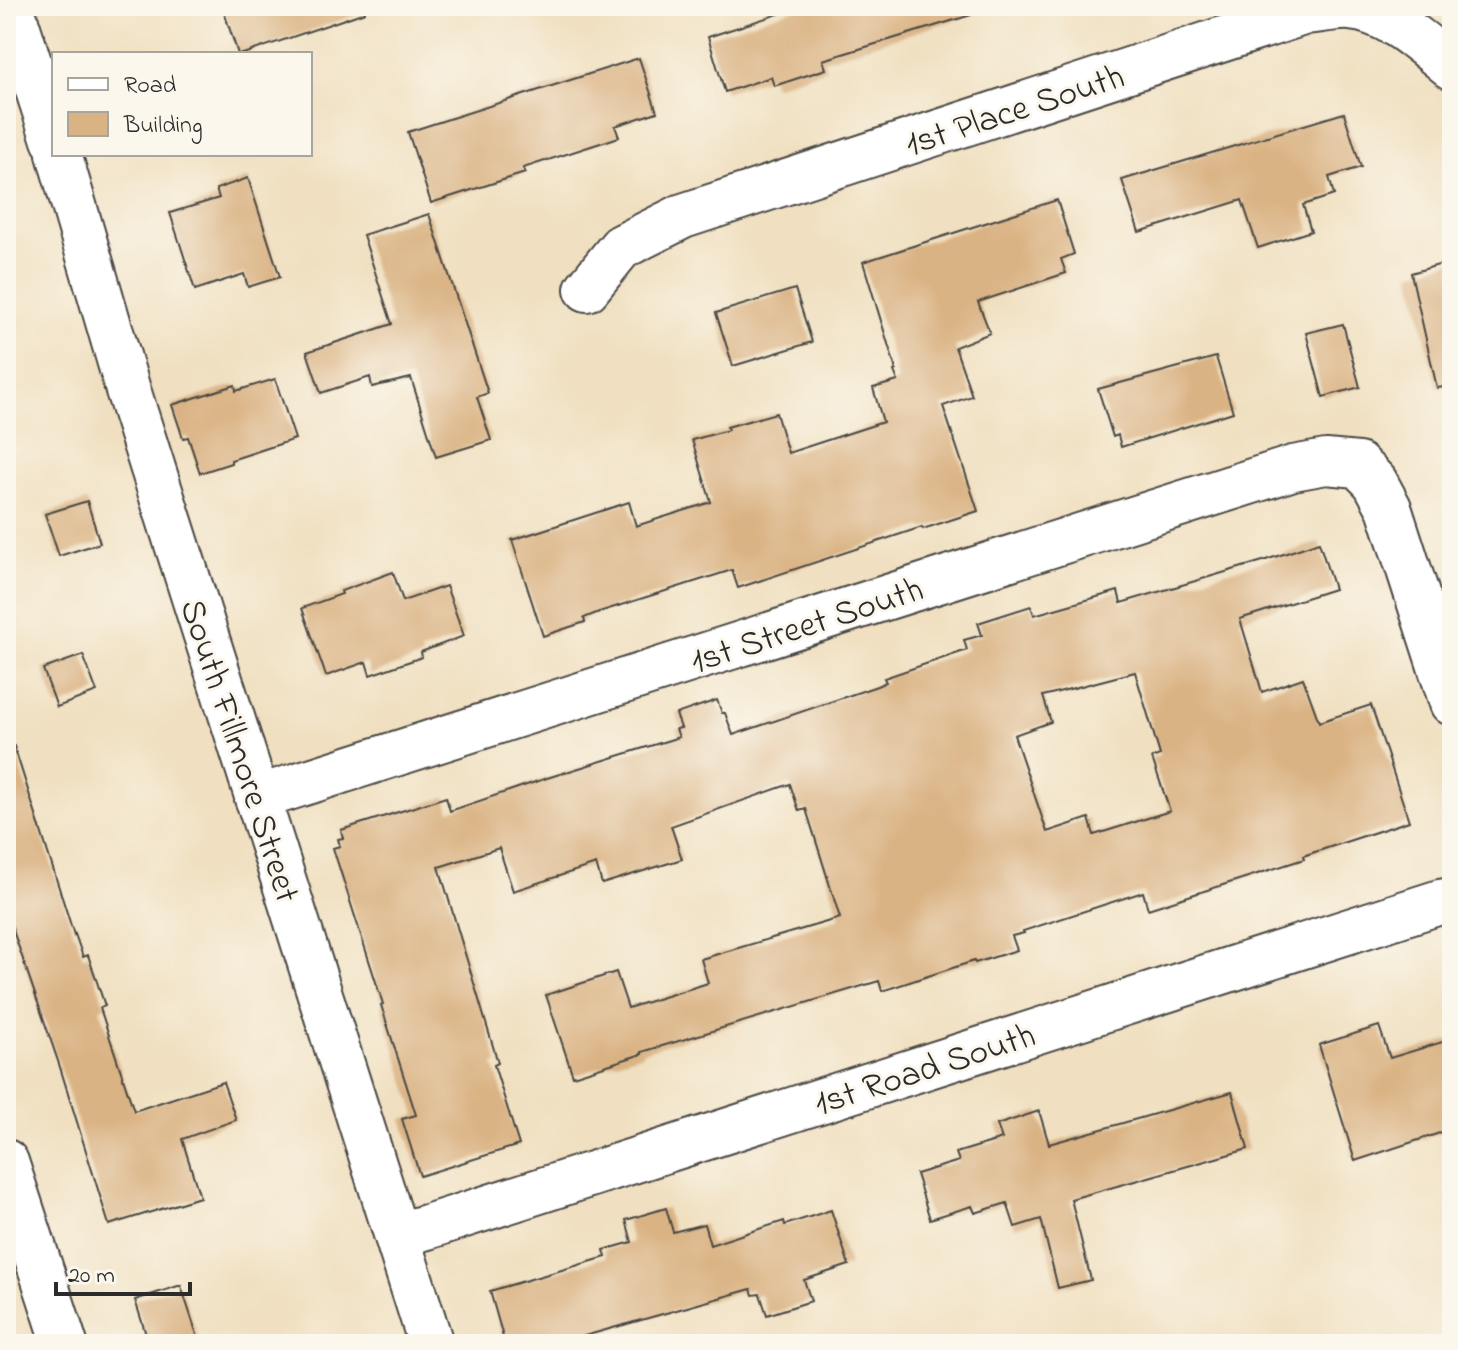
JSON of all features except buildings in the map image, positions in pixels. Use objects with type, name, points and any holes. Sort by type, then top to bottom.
[{"type":"street","points":[[11,6],[52,134]]},
{"type":"street","name":"1st Place South","points":[[587,289],[621,247],[683,216],[1306,12],[1351,8],[1380,16],[1452,67]]},
{"type":"street","name":"South Fillmore Street","points":[[60,156],[128,390],[431,1344]]},
{"type":"street","name":"1st Street South","points":[[257,798],[1293,468],[1326,462],[1358,465],[1375,482],[1389,508],[1452,703]]},
{"type":"street","name":"1st Road South","points":[[397,1235],[1452,900]]},
{"type":"street","points":[[6,1162],[65,1344]]}]
